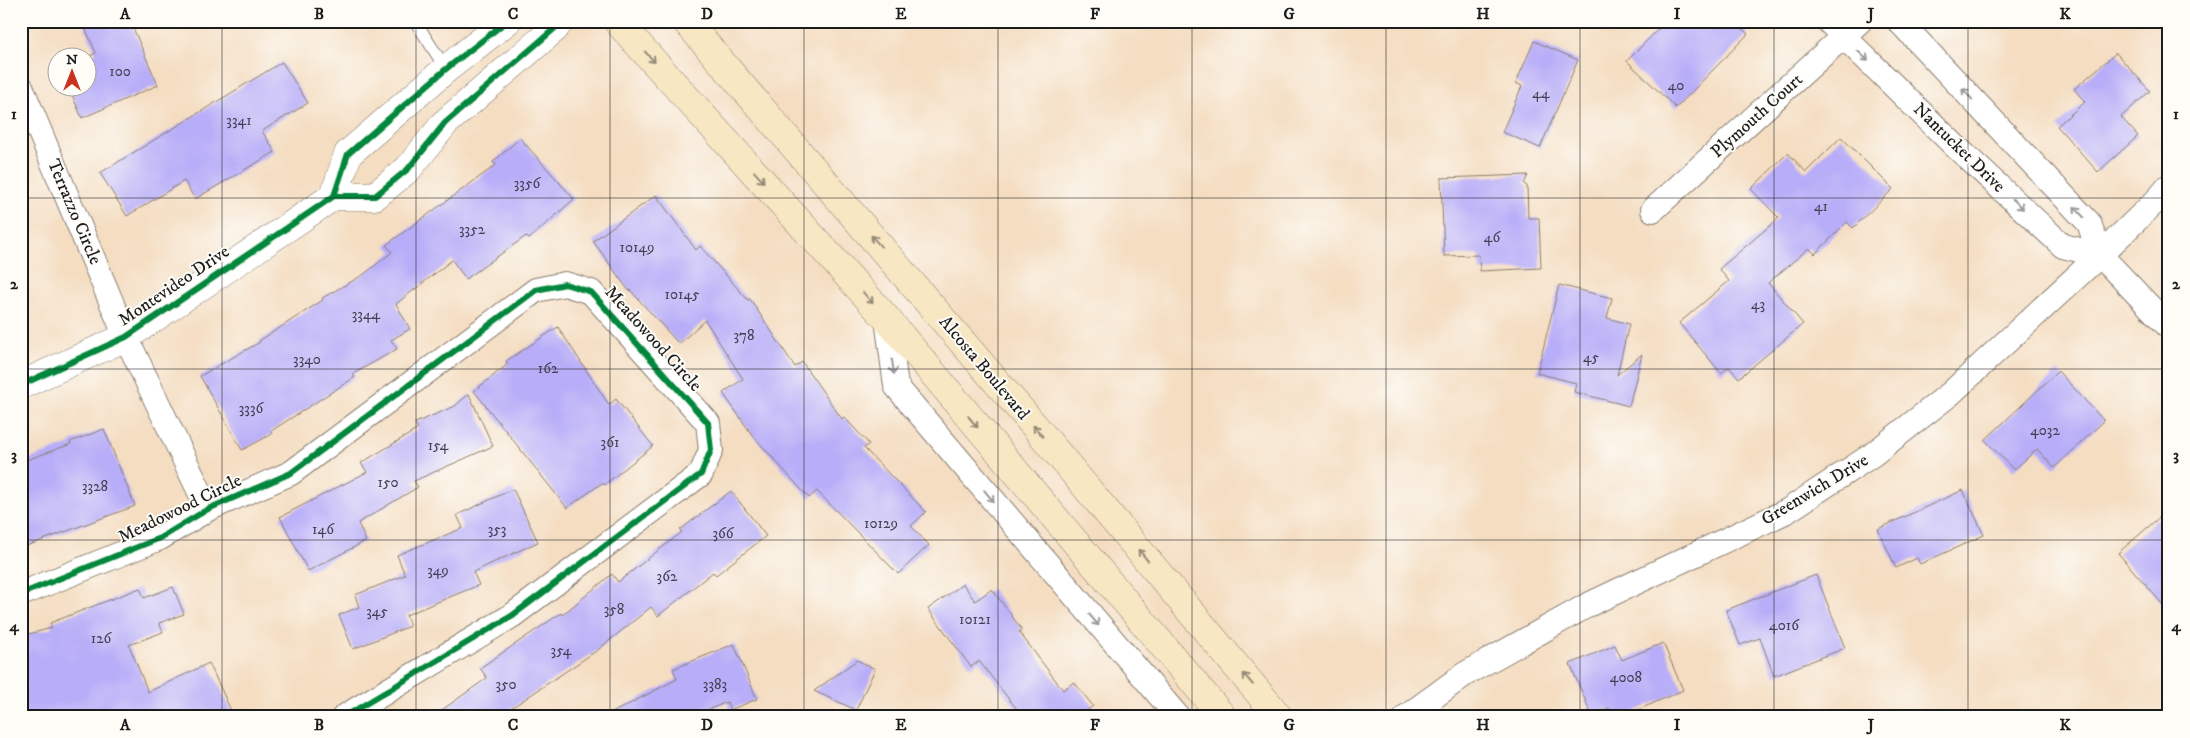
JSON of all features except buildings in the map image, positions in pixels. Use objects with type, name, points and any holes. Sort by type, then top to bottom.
[{"type":"main road","points":[[616,21],[887,319],[1223,717]]},
{"type":"main road","name":"Alcosta Boulevard","points":[[686,21],[999,385],[1279,717]]},
{"type":"street","points":[[507,21],[446,69],[348,154],[334,196],[375,196],[408,169],[445,123],[554,29],[560,21]]},
{"type":"street","points":[[1899,21],[2089,223],[2100,255],[2169,327]]},
{"type":"street","name":"Nantucket Drive","points":[[1844,26],[2063,246],[2100,255]]},
{"type":"street","name":"Plymouth Court","points":[[1653,210],[1844,26]]},
{"type":"street","name":"Terrazzo Circle","points":[[21,87],[126,337]]},
{"type":"street","name":"Greenwich Drive","points":[[1406,717],[1465,674],[1571,614],[1787,511],[1872,455],[1950,394],[2100,255],[2169,186]]},
{"type":"street","name":"Montevideo Drive","points":[[21,385],[126,337],[334,196]]},
{"type":"street","name":"Meadowood Circle","points":[[21,594],[160,538],[208,510],[291,474],[536,290],[565,284],[591,292],[708,422],[711,450],[701,474],[513,615],[344,717]]},
{"type":"street","points":[[887,319],[896,386],[1178,717]]},
{"type":"street","name":"Meadowood Circle","points":[[126,337],[208,510]]},
{"type":"lane","points":[[415,21],[446,69]]},
{"type":"cycle path","points":[[334,196],[348,154],[446,69],[507,21]]},
{"type":"cycle path","points":[[21,385],[126,337],[334,196],[375,196],[408,169],[445,123],[554,29],[560,21]]},
{"type":"cycle path","points":[[21,594],[160,538],[208,509],[291,473],[536,290],[565,284],[591,292],[708,423],[711,450],[701,474],[513,615],[344,717]]}]
